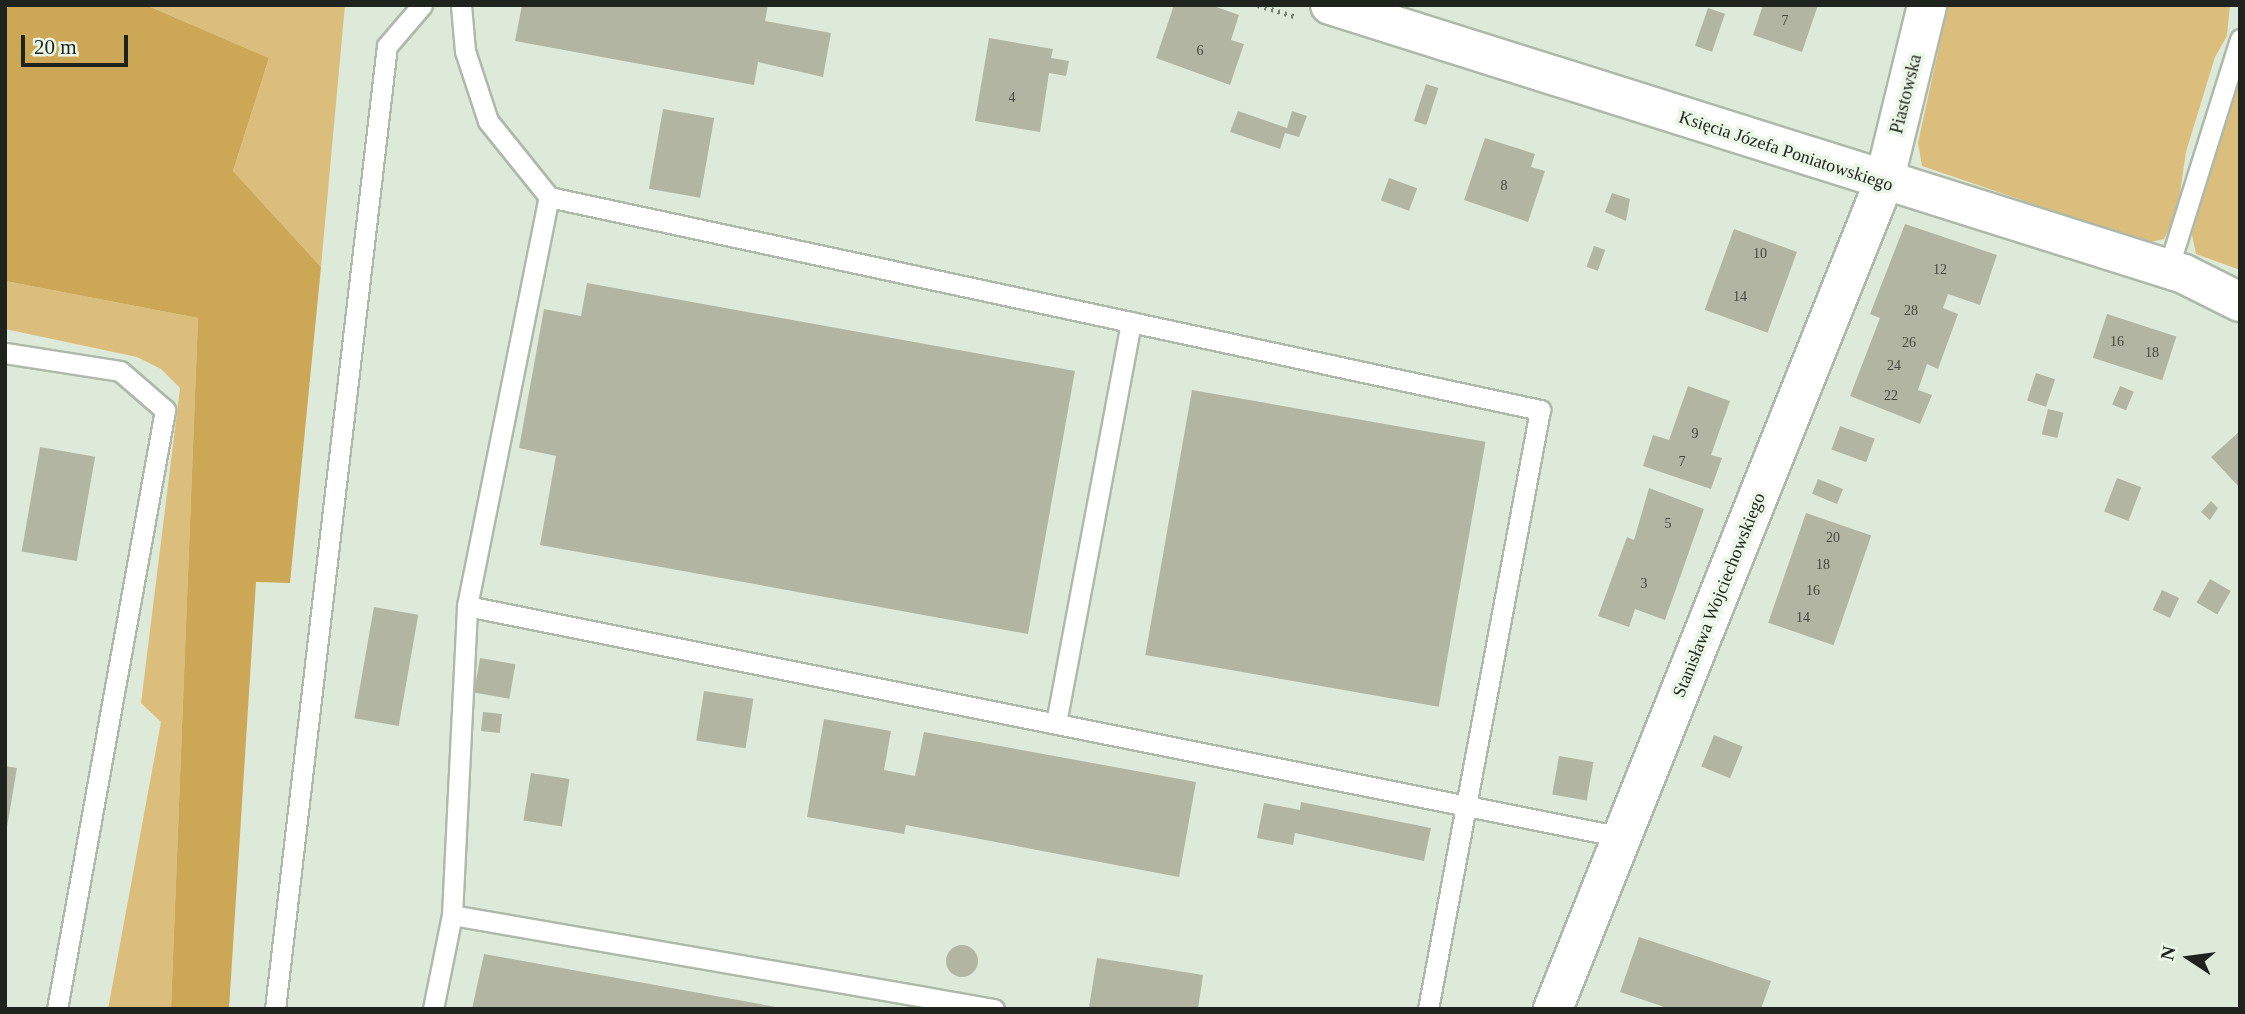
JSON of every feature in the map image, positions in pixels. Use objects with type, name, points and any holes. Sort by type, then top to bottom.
[{"type":"street","name":"Piastowska","points":[[1884,182],[1927,5]]},
{"type":"street","name":"Księcia Józefa Poniatowskiego","points":[[1320,13],[2168,269],[2240,302]]},
{"type":"street","name":"Stanisława Wojciechowskiego","points":[[1553,1009],[1884,182]]},
{"type":"lane","points":[[275,1009],[387,46],[422,5]]},
{"type":"lane","points":[[461,5],[465,51],[488,121],[549,197],[1541,410],[1464,804],[1428,1009]]},
{"type":"lane","points":[[2168,269],[2240,38]]},
{"type":"lane","points":[[433,1009],[452,915],[467,606],[549,197]]},
{"type":"lane","points":[[1056,723],[1131,322]]},
{"type":"lane","points":[[5,352],[120,371],[165,410],[57,1009]]},
{"type":"lane","points":[[467,606],[1622,837]]},
{"type":"lane","points":[[452,915],[994,1009]]},
{"type":"path","points":[[1258,5],[1320,13]]},
{"type":"shaded area","points":[[5,5],[146,5],[269,58],[233,171],[321,267],[290,583],[256,582],[229,1009],[171,1009],[198,318],[5,281]]},
{"type":"shaded area","points":[[146,5],[345,5],[321,267],[233,171],[269,58]]},
{"type":"shaded area","points":[[1948,5],[2230,5],[2227,36],[2215,57],[2186,152],[2177,213],[2164,239],[2147,243],[1922,166],[1918,143]]},
{"type":"shaded area","points":[[2240,71],[2240,270],[2196,254],[2192,235]]},
{"type":"shaded area","points":[[5,281],[198,318],[171,1009],[108,1009],[161,722],[141,703],[180,388],[161,369],[137,357],[5,329]]},
{"type":"building","points":[[522,5],[768,5],[765,21],[831,33],[823,77],[758,62],[754,85],[515,41]]},
{"type":"building","points":[[1174,5],[1211,5],[1239,15],[1231,40],[1244,44],[1230,85],[1156,58]]},
{"type":"building","points":[[1763,5],[1818,5],[1802,52],[1753,35]]},
{"type":"building","points":[[1708,8],[1725,14],[1712,52],[1695,46]]},
{"type":"building","points":[[989,38],[1053,49],[1051,58],[1069,61],[1066,76],[1049,73],[1040,132],[975,121]]},
{"type":"building","points":[[1426,84],[1438,88],[1426,125],[1414,121]]},
{"type":"building","points":[[663,109],[714,118],[700,198],[649,189]]},
{"type":"building","points":[[1238,111],[1287,128],[1292,111],[1307,116],[1299,137],[1285,133],[1280,149],[1230,132]]},
{"type":"building","points":[[1485,138],[1535,154],[1531,167],[1545,171],[1528,222],[1464,200]]},
{"type":"building","points":[[1389,178],[1417,188],[1409,211],[1381,201]]},
{"type":"building","points":[[1612,193],[1630,199],[1626,221],[1605,212]]},
{"type":"building","points":[[1905,224],[1997,255],[1980,305],[1948,294],[1943,308],[1958,314],[1938,369],[1927,364],[1918,390],[1932,395],[1920,424],[1850,396],[1880,318],[1870,314]]},
{"type":"building","points":[[1734,229],[1797,252],[1768,333],[1705,310]]},
{"type":"building","points":[[1594,246],[1605,250],[1598,271],[1586,267]]},
{"type":"building","points":[[587,283],[1075,371],[1028,634],[540,545],[556,456],[519,448],[544,309],[581,316]]},
{"type":"building","points":[[2107,314],[2176,337],[2162,380],[2093,358]]},
{"type":"building","points":[[2036,373],[2055,379],[2046,407],[2027,401]]},
{"type":"building","points":[[1688,386],[1730,401],[1711,455],[1722,458],[1711,489],[1643,466],[1653,435],[1669,440]]},
{"type":"building","points":[[2120,386],[2134,392],[2126,410],[2112,404]]},
{"type":"building","points":[[1192,390],[1485,442],[1439,707],[1145,655]]},
{"type":"building","points":[[2048,409],[2064,413],[2057,438],[2042,434]]},
{"type":"building","points":[[1840,426],[1875,439],[1866,462],[1831,449]]},
{"type":"building","points":[[2240,431],[2240,488],[2211,457]]},
{"type":"building","points":[[40,447],[95,457],[77,561],[22,551]]},
{"type":"building","points":[[2117,478],[2141,487],[2128,521],[2104,512]]},
{"type":"building","points":[[1818,479],[1843,489],[1837,504],[1812,494]]},
{"type":"building","points":[[1649,488],[1704,509],[1665,620],[1635,609],[1629,627],[1598,616],[1627,537],[1634,540]]},
{"type":"building","points":[[2211,501],[2218,508],[2210,520],[2201,512]]},
{"type":"building","points":[[1806,513],[1871,535],[1833,645],[1768,623]]},
{"type":"building","points":[[2210,579],[2231,591],[2217,614],[2196,602]]},
{"type":"building","points":[[2162,590],[2179,598],[2170,618],[2153,610]]},
{"type":"building","points":[[374,607],[418,615],[399,726],[354,718]]},
{"type":"building","points":[[480,658],[515,664],[509,699],[474,692]]},
{"type":"building","points":[[704,691],[753,699],[746,748],[696,740]]},
{"type":"building","points":[[483,712],[502,714],[500,733],[481,731]]},
{"type":"building","points":[[824,719],[891,731],[884,770],[915,776],[924,732],[1196,782],[1179,877],[906,825],[904,834],[807,817]]},
{"type":"building","points":[[1714,735],[1743,747],[1730,778],[1701,767]]},
{"type":"building","points":[[1559,756],[1593,762],[1587,800],[1552,794]]},
{"type":"building","points":[[5,766],[17,768],[7,827],[5,827]]},
{"type":"building","points":[[531,773],[570,779],[562,827],[523,820]]},
{"type":"building","points":[[1301,802],[1431,828],[1424,861],[1295,833],[1293,845],[1257,838],[1264,803],[1300,810]]},
{"type":"building","points":[[1639,937],[1771,981],[1761,1009],[1670,1009],[1620,992]]},
{"type":"building","points":[[962,945],[974,949],[978,961],[974,973],[962,977],[950,973],[946,961],[950,949]]},
{"type":"building","points":[[484,954],[776,1007],[776,1009],[472,1009]]},
{"type":"building","points":[[1097,958],[1203,975],[1198,1009],[1089,1007]]}]
